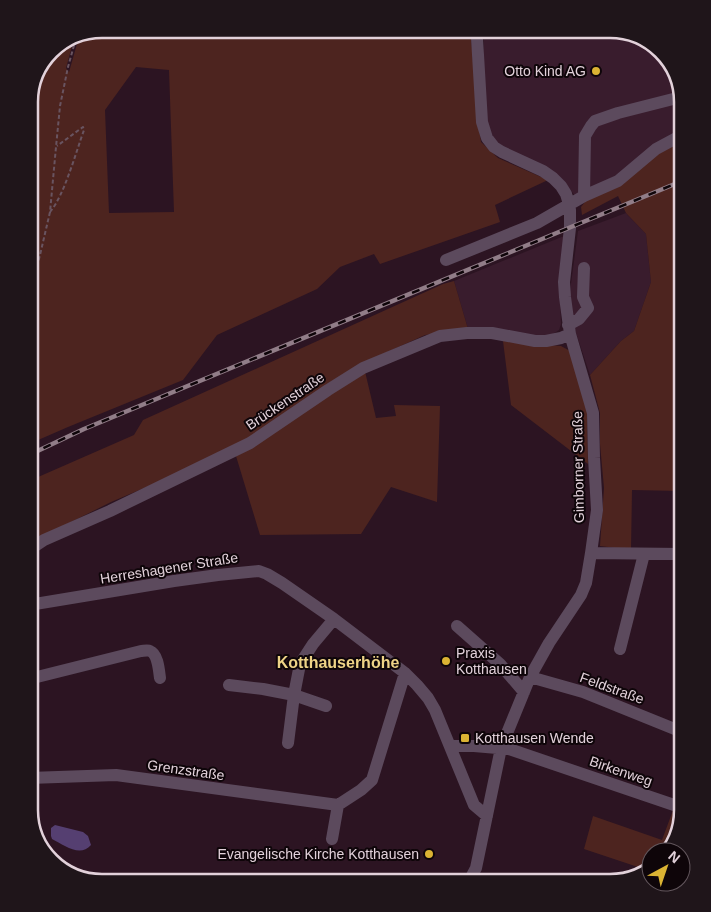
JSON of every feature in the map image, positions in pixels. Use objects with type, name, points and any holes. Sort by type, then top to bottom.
[{"type":"street","name":"Gimborner Straße","points":[[476,874],[501,748],[530,677],[549,643],[581,595],[586,583],[597,510],[593,413],[569,330],[564,282],[570,228],[569,204],[566,194],[548,174],[502,152],[494,147],[487,138],[482,122],[477,38]]},
{"type":"street","points":[[584,196],[585,136],[590,126],[595,121],[618,113],[674,99]]},
{"type":"street","points":[[446,260],[537,223],[584,196],[618,181],[656,149],[674,139]]},
{"type":"street","points":[[569,330],[588,308],[583,296],[584,268]]},
{"type":"street","name":"Brückenstraße","points":[[38,544],[250,443],[363,368],[440,336],[492,333],[535,341],[546,341],[561,338],[569,330]]},
{"type":"street","points":[[591,553],[674,554]]},
{"type":"street","points":[[620,649],[644,554]]},
{"type":"street","name":"Herreshagener Straße","points":[[38,604],[235,573],[259,571],[267,574],[334,619],[417,685],[435,710],[474,805],[487,816]]},
{"type":"street","points":[[288,743],[300,664],[313,644],[334,619]]},
{"type":"street","points":[[457,626],[500,664],[524,692]]},
{"type":"street","points":[[38,677],[149,650],[156,659],[160,678]]},
{"type":"street","points":[[332,839],[338,805],[361,790],[372,780],[404,673]]},
{"type":"street","name":"Feldstraße","points":[[530,677],[584,692],[674,729]]},
{"type":"street","points":[[229,685],[294,695],[326,706]]},
{"type":"street","points":[[450,746],[501,748]]},
{"type":"street","name":"Birkenweg","points":[[501,748],[509,749],[674,805]]},
{"type":"street","name":"Grenzstraße","points":[[38,778],[116,776],[338,805]]},
{"type":"street","name":"Gimborner Straße","points":[[473,874],[476,868]]},
{"type":"path","points":[[38,264],[50,212],[60,106],[74,44]]},
{"type":"path","points":[[50,212],[55,207],[65,184],[84,130],[83,127],[56,147]]},
{"type":"shaded area","points":[[93,38],[471,38],[481,142],[498,158],[548,180],[495,205],[500,222],[380,264],[374,254],[340,267],[317,289],[217,335],[183,380],[38,440],[38,97],[44,73],[51,62],[59,53],[72,45],[66,68],[69,72],[77,42]],"holes":[[[136,67],[169,70],[174,212],[109,213],[105,110]]]},
{"type":"shaded area","points":[[484,38],[614,38],[634,42],[642,46],[652,53],[663,66],[673,93],[674,137],[629,169],[575,196],[564,181],[505,149],[494,140],[484,115]]},
{"type":"shaded area","points":[[674,142],[674,491],[632,490],[631,550],[600,546],[604,488],[600,444],[600,413],[590,375],[621,341],[634,331],[651,282],[646,234],[626,213],[618,196],[582,215],[581,207],[588,198]]},
{"type":"shaded area","points":[[626,213],[646,234],[651,282],[634,331],[621,341],[590,375],[576,333],[569,299],[578,231]]},
{"type":"shaded area","points":[[564,236],[560,300],[561,324],[559,330],[550,336],[536,336],[468,329],[454,281]]},
{"type":"shaded area","points":[[454,281],[468,329],[425,335],[363,363],[376,418],[396,416],[394,405],[440,406],[437,502],[391,487],[361,534],[260,535],[236,456],[175,475],[111,502],[38,538],[38,477],[134,435],[143,420],[443,284]]},
{"type":"shaded area","points":[[503,341],[561,346],[570,351],[587,409],[588,464],[511,405]]},
{"type":"shaded area","points":[[674,808],[670,831],[665,842],[641,842],[641,866],[639,867],[584,849],[593,816],[662,840]]},
{"type":"shaded area","points":[[55,825],[83,832],[88,836],[91,845],[87,849],[77,850],[52,839],[51,828]]},
{"type":"railway","points":[[38,451],[84,429],[674,184]]},
{"type":"place","name":"Otto Kind AG","points":[[596,71]]},
{"type":"place","name":"Praxis Kotthausen","points":[[446,661]]},
{"type":"place","name":"Kotthausen Wende","points":[[465,738]]},
{"type":"place","name":"Evangelische Kirche Kotthausen","points":[[429,854]]},
{"type":"district","name":"Kotthauserhöhe","points":[[338,662]]}]
